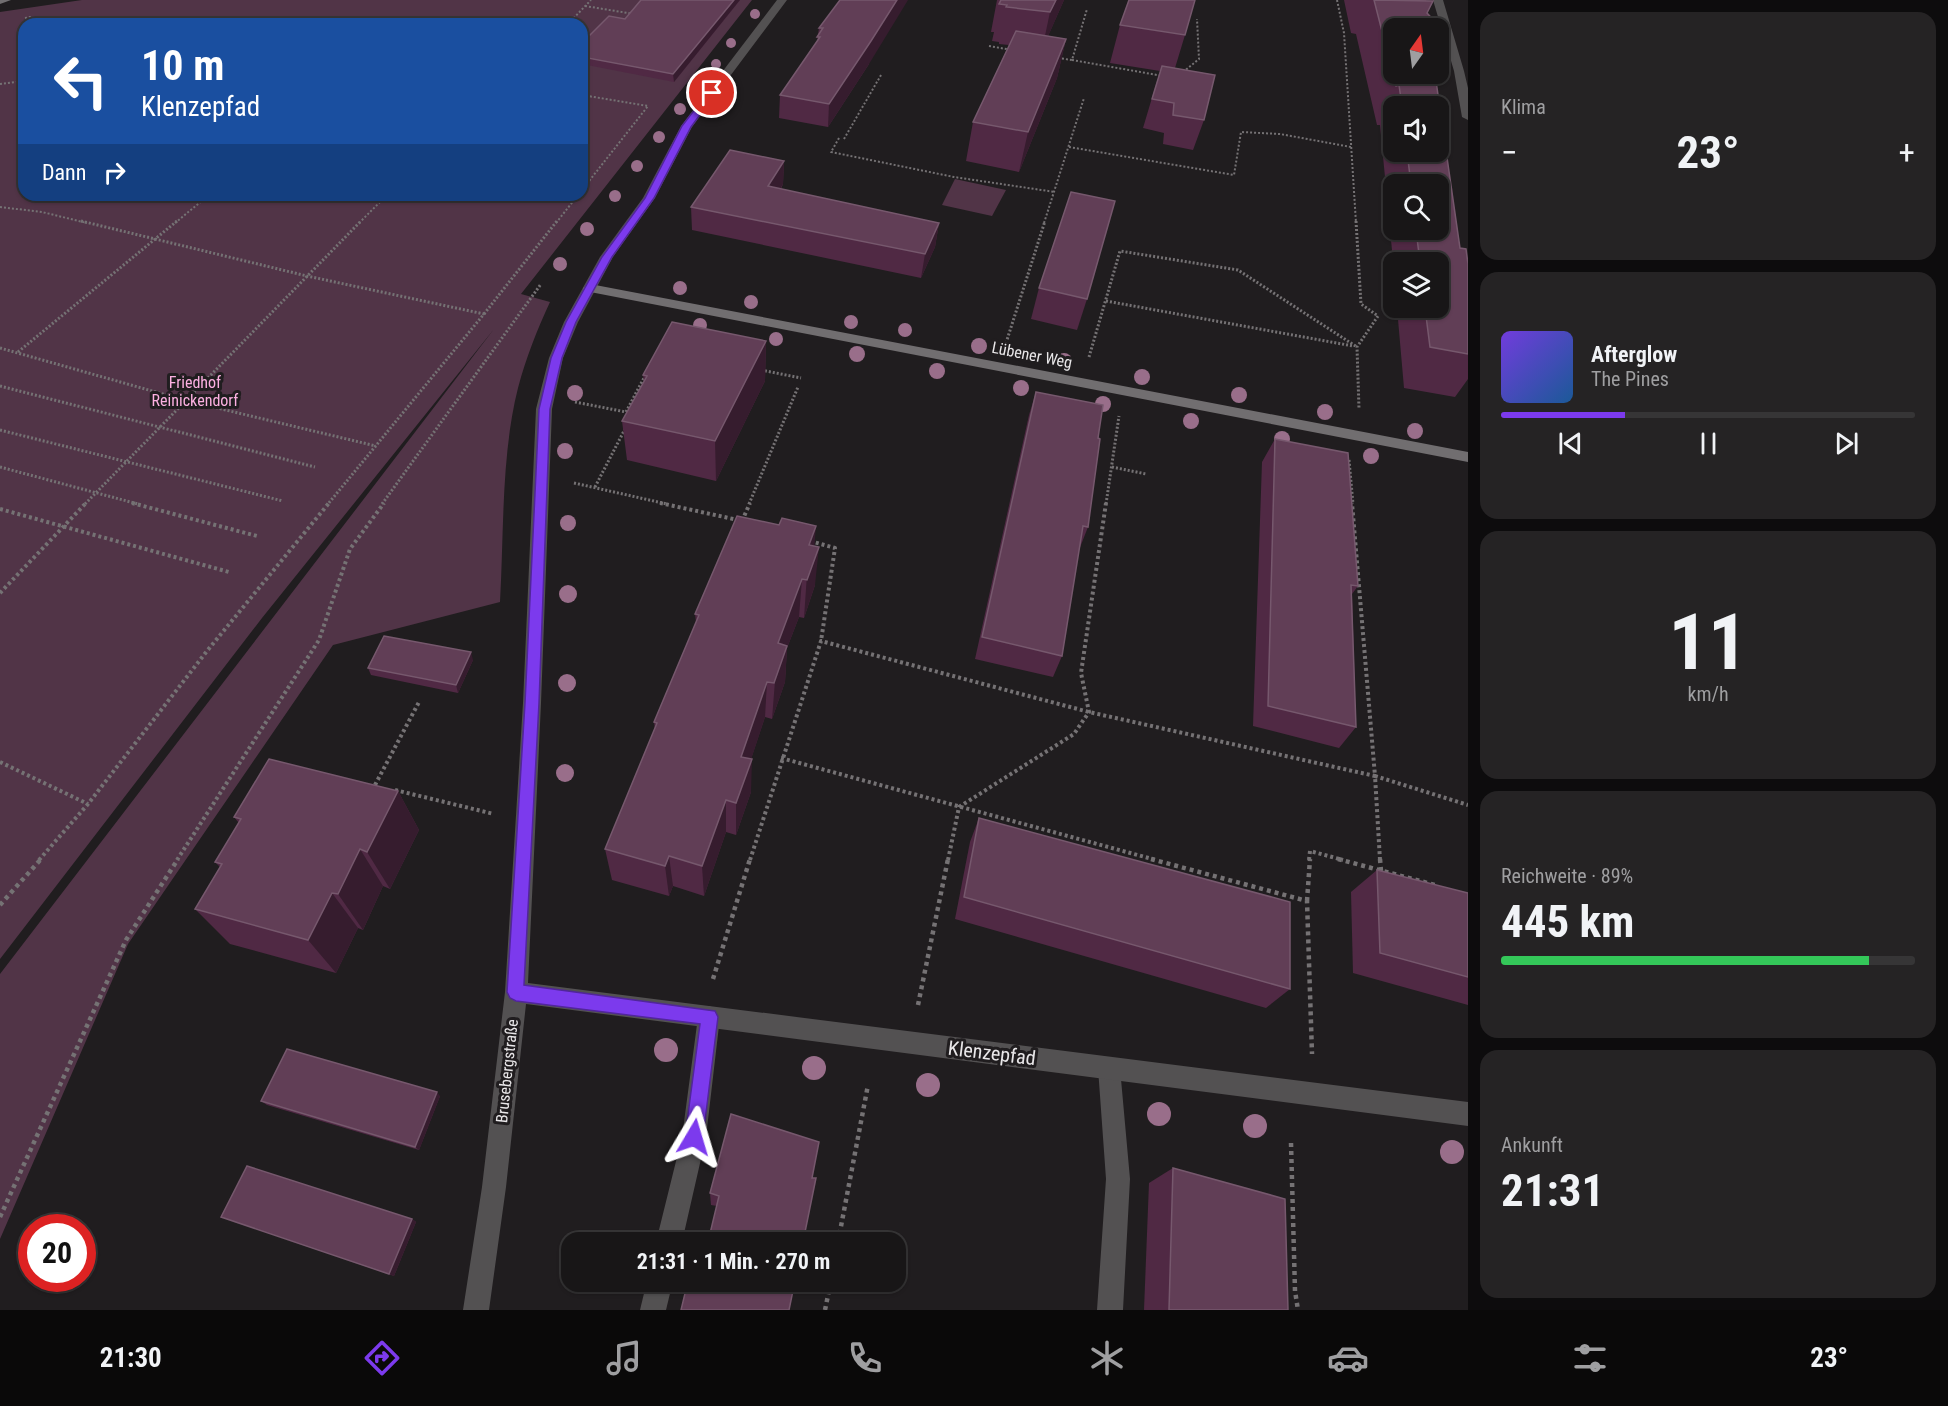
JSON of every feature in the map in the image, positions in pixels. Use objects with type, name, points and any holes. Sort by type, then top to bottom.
[{"type":"street","points":[[0,1],[6,0]]},
{"type":"street","name":"Brusebergstraße","points":[[476,1310],[494,1187],[516,992],[532,703],[544,409],[556,358],[571,322],[607,257],[650,198],[687,126],[782,0]]},
{"type":"street","points":[[1438,0],[1459,71],[1468,117]]},
{"type":"street","name":"Lübener Weg","points":[[590,288],[1468,457]]},
{"type":"street","name":"Klenzepfad","points":[[516,992],[1468,1114]]},
{"type":"street","points":[[671,1232],[694,1137],[709,1017]]},
{"type":"street","points":[[1109,1068],[1118,1179],[1110,1310]]},
{"type":"street","points":[[653,1310],[657,1292]]},
{"type":"path","points":[[574,18],[591,0]]},
{"type":"path","points":[[1337,0],[1344,33],[1361,304],[1378,316],[1357,347],[1359,413]]},
{"type":"path","points":[[585,6],[642,16]]},
{"type":"path","points":[[1072,60],[1087,9]]},
{"type":"path","points":[[1176,78],[1199,59],[1197,19]]},
{"type":"path","points":[[989,46],[1013,50]]},
{"type":"path","points":[[1048,56],[1167,76]]},
{"type":"path","points":[[844,139],[881,75]]},
{"type":"path","points":[[0,84],[18,82]]},
{"type":"path","points":[[588,96],[648,106],[588,182]]},
{"type":"path","points":[[999,366],[1083,98]]},
{"type":"path","points":[[1069,147],[1234,175],[1241,132],[1280,134],[1351,147]]},
{"type":"path","points":[[839,138],[831,152],[954,177],[1055,192]]},
{"type":"path","points":[[17,353],[202,201]]},
{"type":"path","points":[[0,593],[184,400],[381,201]]},
{"type":"path","points":[[0,905],[88,804],[207,651],[484,314],[573,201]]},
{"type":"path","points":[[0,207],[42,212],[307,276],[484,314]]},
{"type":"path","points":[[1088,362],[1120,251],[1238,270],[1357,347]]},
{"type":"path","points":[[0,1217],[126,940],[319,640],[350,549],[541,284]]},
{"type":"path","points":[[1106,301],[1357,347]]},
{"type":"path","points":[[0,348],[184,400],[376,446]]},
{"type":"path","points":[[757,370],[801,378]]},
{"type":"path","points":[[626,412],[647,372]]},
{"type":"path","points":[[0,386],[315,467]]},
{"type":"path","points":[[741,521],[798,387]]},
{"type":"path","points":[[574,401],[633,414]]},
{"type":"path","points":[[918,1005],[959,807],[1074,734],[1089,712],[1081,672],[1120,410]]},
{"type":"path","points":[[595,488],[628,424]]},
{"type":"path","points":[[0,430],[283,501]]},
{"type":"path","points":[[1349,456],[1381,871]]},
{"type":"path","points":[[0,467],[257,536]]},
{"type":"path","points":[[1112,467],[1146,474]]},
{"type":"path","points":[[574,483],[752,524]]},
{"type":"path","points":[[0,509],[229,572]]},
{"type":"path","points":[[713,979],[781,758],[821,642],[835,548],[804,539]]},
{"type":"path","points":[[821,642],[1089,712],[1375,776],[1468,805]]},
{"type":"path","points":[[370,795],[419,702]]},
{"type":"path","points":[[781,758],[1307,901]]},
{"type":"path","points":[[0,762],[88,804]]},
{"type":"path","points":[[375,786],[494,814]]},
{"type":"path","points":[[1312,1054],[1307,901],[1310,851],[1446,888]]},
{"type":"path","points":[[840,1232],[868,1085]]},
{"type":"path","points":[[1291,1143],[1295,1291],[1298,1310]]},
{"type":"path","points":[[825,1310],[829,1292]]},
{"type":"green space","name":"Friedhof Reinickendorf","points":[[82,0],[752,0],[521,294],[550,302],[525,366],[513,414],[504,494],[500,602],[333,645],[128,944],[0,1239],[0,974],[494,329],[262,618],[0,959],[0,12]]},
{"type":"green space","points":[[955,179],[1006,190],[992,216],[942,205]]},
{"type":"building","points":[[641,0],[734,0],[673,74],[588,58],[588,37],[609,16],[625,19]]},
{"type":"building","points":[[840,0],[897,0],[829,104],[780,95],[820,37],[817,37],[823,28],[819,28]]},
{"type":"building","points":[[1001,0],[1056,0],[1050,12],[1006,7],[1007,5],[999,4]]},
{"type":"building","points":[[1129,0],[1195,0],[1185,35],[1120,25]]},
{"type":"building","points":[[1374,0],[1433,1],[1427,13],[1432,18],[1383,18],[1383,35]]},
{"type":"building","points":[[1016,31],[1066,39],[1028,132],[973,122]]},
{"type":"building","points":[[1162,66],[1215,75],[1204,120],[1173,115],[1174,103],[1152,99]]},
{"type":"building","points":[[1395,84],[1436,84],[1438,96],[1401,96],[1399,85]]},
{"type":"building","points":[[730,150],[784,161],[768,186],[939,223],[925,254],[691,207]]},
{"type":"building","points":[[1408,162],[1448,162],[1460,248],[1466,249],[1468,264],[1468,354],[1430,347],[1426,318],[1449,318],[1449,252],[1419,252],[1417,240],[1449,240],[1449,174],[1410,174]]},
{"type":"building","points":[[1071,192],[1115,201],[1087,299],[1039,288]]},
{"type":"building","points":[[672,322],[766,341],[715,441],[622,421],[647,376],[643,375]]},
{"type":"building","points":[[1036,392],[1103,405],[1088,527],[1083,526],[1062,656],[982,637]]},
{"type":"building","points":[[1275,439],[1348,453],[1358,586],[1351,585],[1356,727],[1268,706]]},
{"type":"building","points":[[737,516],[779,525],[782,518],[816,526],[809,545],[819,547],[807,580],[802,579],[778,643],[787,646],[774,683],[767,682],[741,757],[752,759],[736,803],[726,800],[702,866],[669,856],[665,866],[605,849],[657,723],[654,722],[699,615],[695,614]]},
{"type":"building","points":[[384,636],[471,652],[456,685],[368,668]]},
{"type":"building","points":[[269,759],[398,791],[367,852],[360,849],[338,894],[332,893],[308,940],[195,909],[222,864],[215,862],[241,819],[234,817]]},
{"type":"building","points":[[979,818],[1290,902],[1290,989],[964,897]]},
{"type":"building","points":[[1377,870],[1468,893],[1468,977],[1380,953]]},
{"type":"building","points":[[287,1049],[437,1092],[415,1147],[261,1101]]},
{"type":"building","points":[[731,1114],[819,1142],[812,1178],[816,1178],[805,1232],[710,1232],[719,1196],[710,1193]]},
{"type":"building","points":[[247,1166],[412,1219],[389,1274],[221,1217]]},
{"type":"building","points":[[1173,1168],[1285,1199],[1288,1310],[1169,1310]]},
{"type":"building","points":[[685,1292],[793,1292],[789,1310],[681,1310]]},
{"type":"route","points":[[694,1137],[709,1017],[516,992],[532,703],[544,409],[556,358],[571,322],[607,257],[650,198],[687,126],[712,93]]}]
